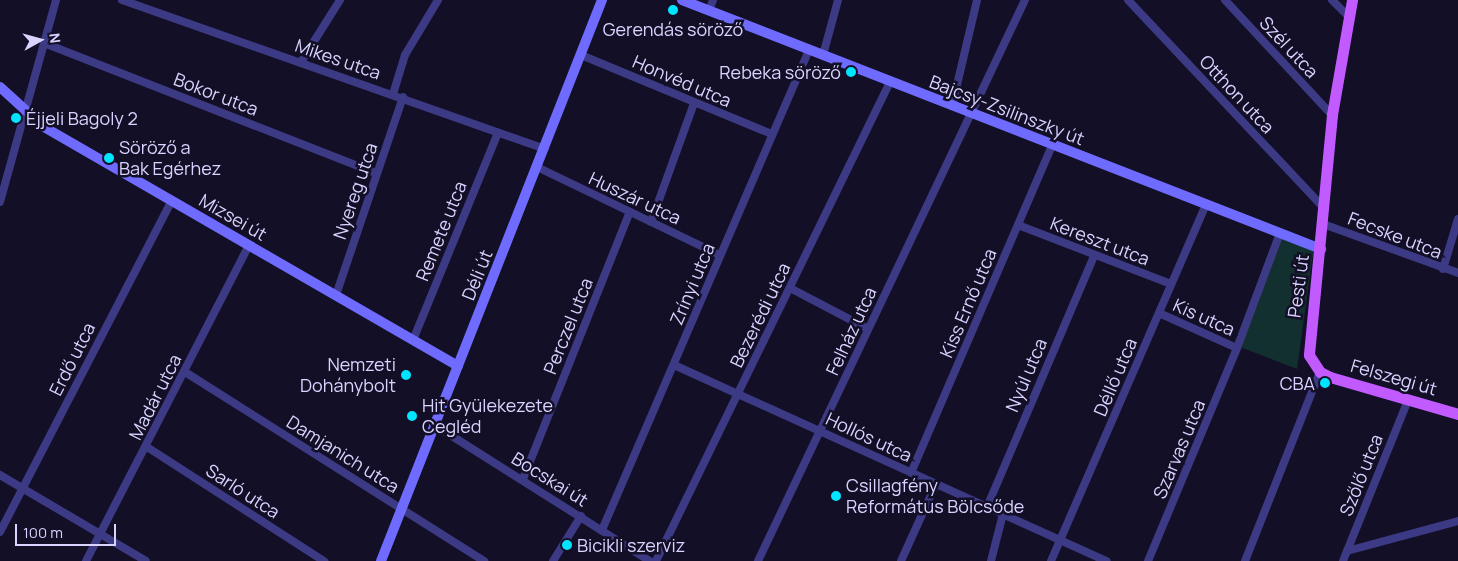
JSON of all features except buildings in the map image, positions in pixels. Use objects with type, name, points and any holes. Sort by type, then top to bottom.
[{"type":"main road","name":"Déli út","points":[[381,561],[538,167],[602,0]]},
{"type":"main road","name":"Bajcsy-Zsilinszky út","points":[[682,0],[1321,249]]},
{"type":"main road","name":"Pesti út","points":[[1320,372],[1309,355],[1309,335],[1321,249],[1332,115],[1352,0]]},
{"type":"main road","name":"Mizsei út","points":[[0,86],[44,127],[458,366]]},
{"type":"main road","name":"Felszegi út","points":[[1320,372],[1458,414]]},
{"type":"street","points":[[0,202],[56,0]]},
{"type":"street","name":"Mikes utca","points":[[122,0],[544,148]]},
{"type":"street","points":[[300,62],[340,0]]},
{"type":"street","points":[[393,94],[404,55],[438,0]]},
{"type":"street","points":[[709,11],[713,0]]},
{"type":"street","points":[[823,55],[838,0]]},
{"type":"street","points":[[952,106],[977,0]]},
{"type":"street","name":"Felház utca","points":[[758,561],[973,114],[1025,0]]},
{"type":"street","name":"Otthon utca","points":[[1128,0],[1324,208]]},
{"type":"street","name":"Szél utca","points":[[1225,0],[1332,115]]},
{"type":"street","points":[[1332,0],[1348,16]]},
{"type":"street","name":"Bokor utca","points":[[44,43],[376,173]]},
{"type":"street","name":"Zrínyi utca","points":[[602,530],[809,50]]},
{"type":"street","name":"Honvéd utca","points":[[581,56],[772,134]]},
{"type":"street","name":"Bezerédi utca","points":[[656,561],[890,82]]},
{"type":"street","name":"Nyereg utca","points":[[336,295],[403,97]]},
{"type":"street","points":[[652,222],[694,103]]},
{"type":"street","name":"Remete utca","points":[[413,340],[498,133]]},
{"type":"street","name":"Kiss Ernő utca","points":[[911,473],[1052,145]]},
{"type":"street","name":"Huszár utca","points":[[538,167],[720,255]]},
{"type":"street","name":"Erdő utca","points":[[0,532],[172,200]]},
{"type":"street","name":"Déllő utca","points":[[1051,561],[1206,204]]},
{"type":"street","name":"Perczel utca","points":[[523,479],[630,212]]},
{"type":"street","points":[[1443,269],[1458,219]]},
{"type":"street","name":"Fecske utca","points":[[1323,224],[1458,273]]},
{"type":"street","name":"Kereszt utca","points":[[1018,225],[1094,256],[1171,284]]},
{"type":"street","name":"Szarvas utca","points":[[1148,561],[1237,348],[1280,233]]},
{"type":"street","name":"Madár utca","points":[[86,561],[147,447],[249,245]]},
{"type":"street","name":"Nyúl utca","points":[[987,507],[1094,256]]},
{"type":"street","points":[[790,288],[868,329]]},
{"type":"street","name":"Kis utca","points":[[1158,313],[1237,348]]},
{"type":"street","name":"Hollós utca","points":[[674,365],[738,396],[820,431],[1107,561]]},
{"type":"street","name":"Damjanich utca","points":[[185,372],[484,561]]},
{"type":"street","points":[[1245,561],[1320,372]]},
{"type":"street","name":"Szőlő utca","points":[[1343,561],[1408,400]]},
{"type":"street","name":"Bocskai út","points":[[434,424],[650,561]]},
{"type":"street","name":"Sarló utca","points":[[147,447],[324,561]]},
{"type":"street","points":[[0,474],[99,535],[146,561]]},
{"type":"street","points":[[901,561],[936,484]]},
{"type":"street","points":[[991,561],[1003,514]]},
{"type":"street","points":[[553,561],[581,516]]},
{"type":"street","points":[[1347,551],[1458,522]]},
{"type":"green space","points":[[1280,233],[1314,246],[1297,369],[1240,347]]},
{"type":"place","name":"Gerendás söröző","points":[[673,10]]},
{"type":"place","name":"Rebeka söröző","points":[[851,72]]},
{"type":"place","name":"Éjjeli Bagoly 2","points":[[16,118]]},
{"type":"place","name":"Söröző a Bak Egérhez","points":[[109,158]]},
{"type":"place","name":"Nemzeti Dohánybolt","points":[[406,375]]},
{"type":"place","name":"CBA","points":[[1325,383]]},
{"type":"place","name":"Hit Gyülekezete Cegléd","points":[[412,416]]},
{"type":"place","name":"Csillagfény Református Bölcsőde","points":[[836,496]]},
{"type":"place","name":"Bicikli szerviz","points":[[567,545]]}]
